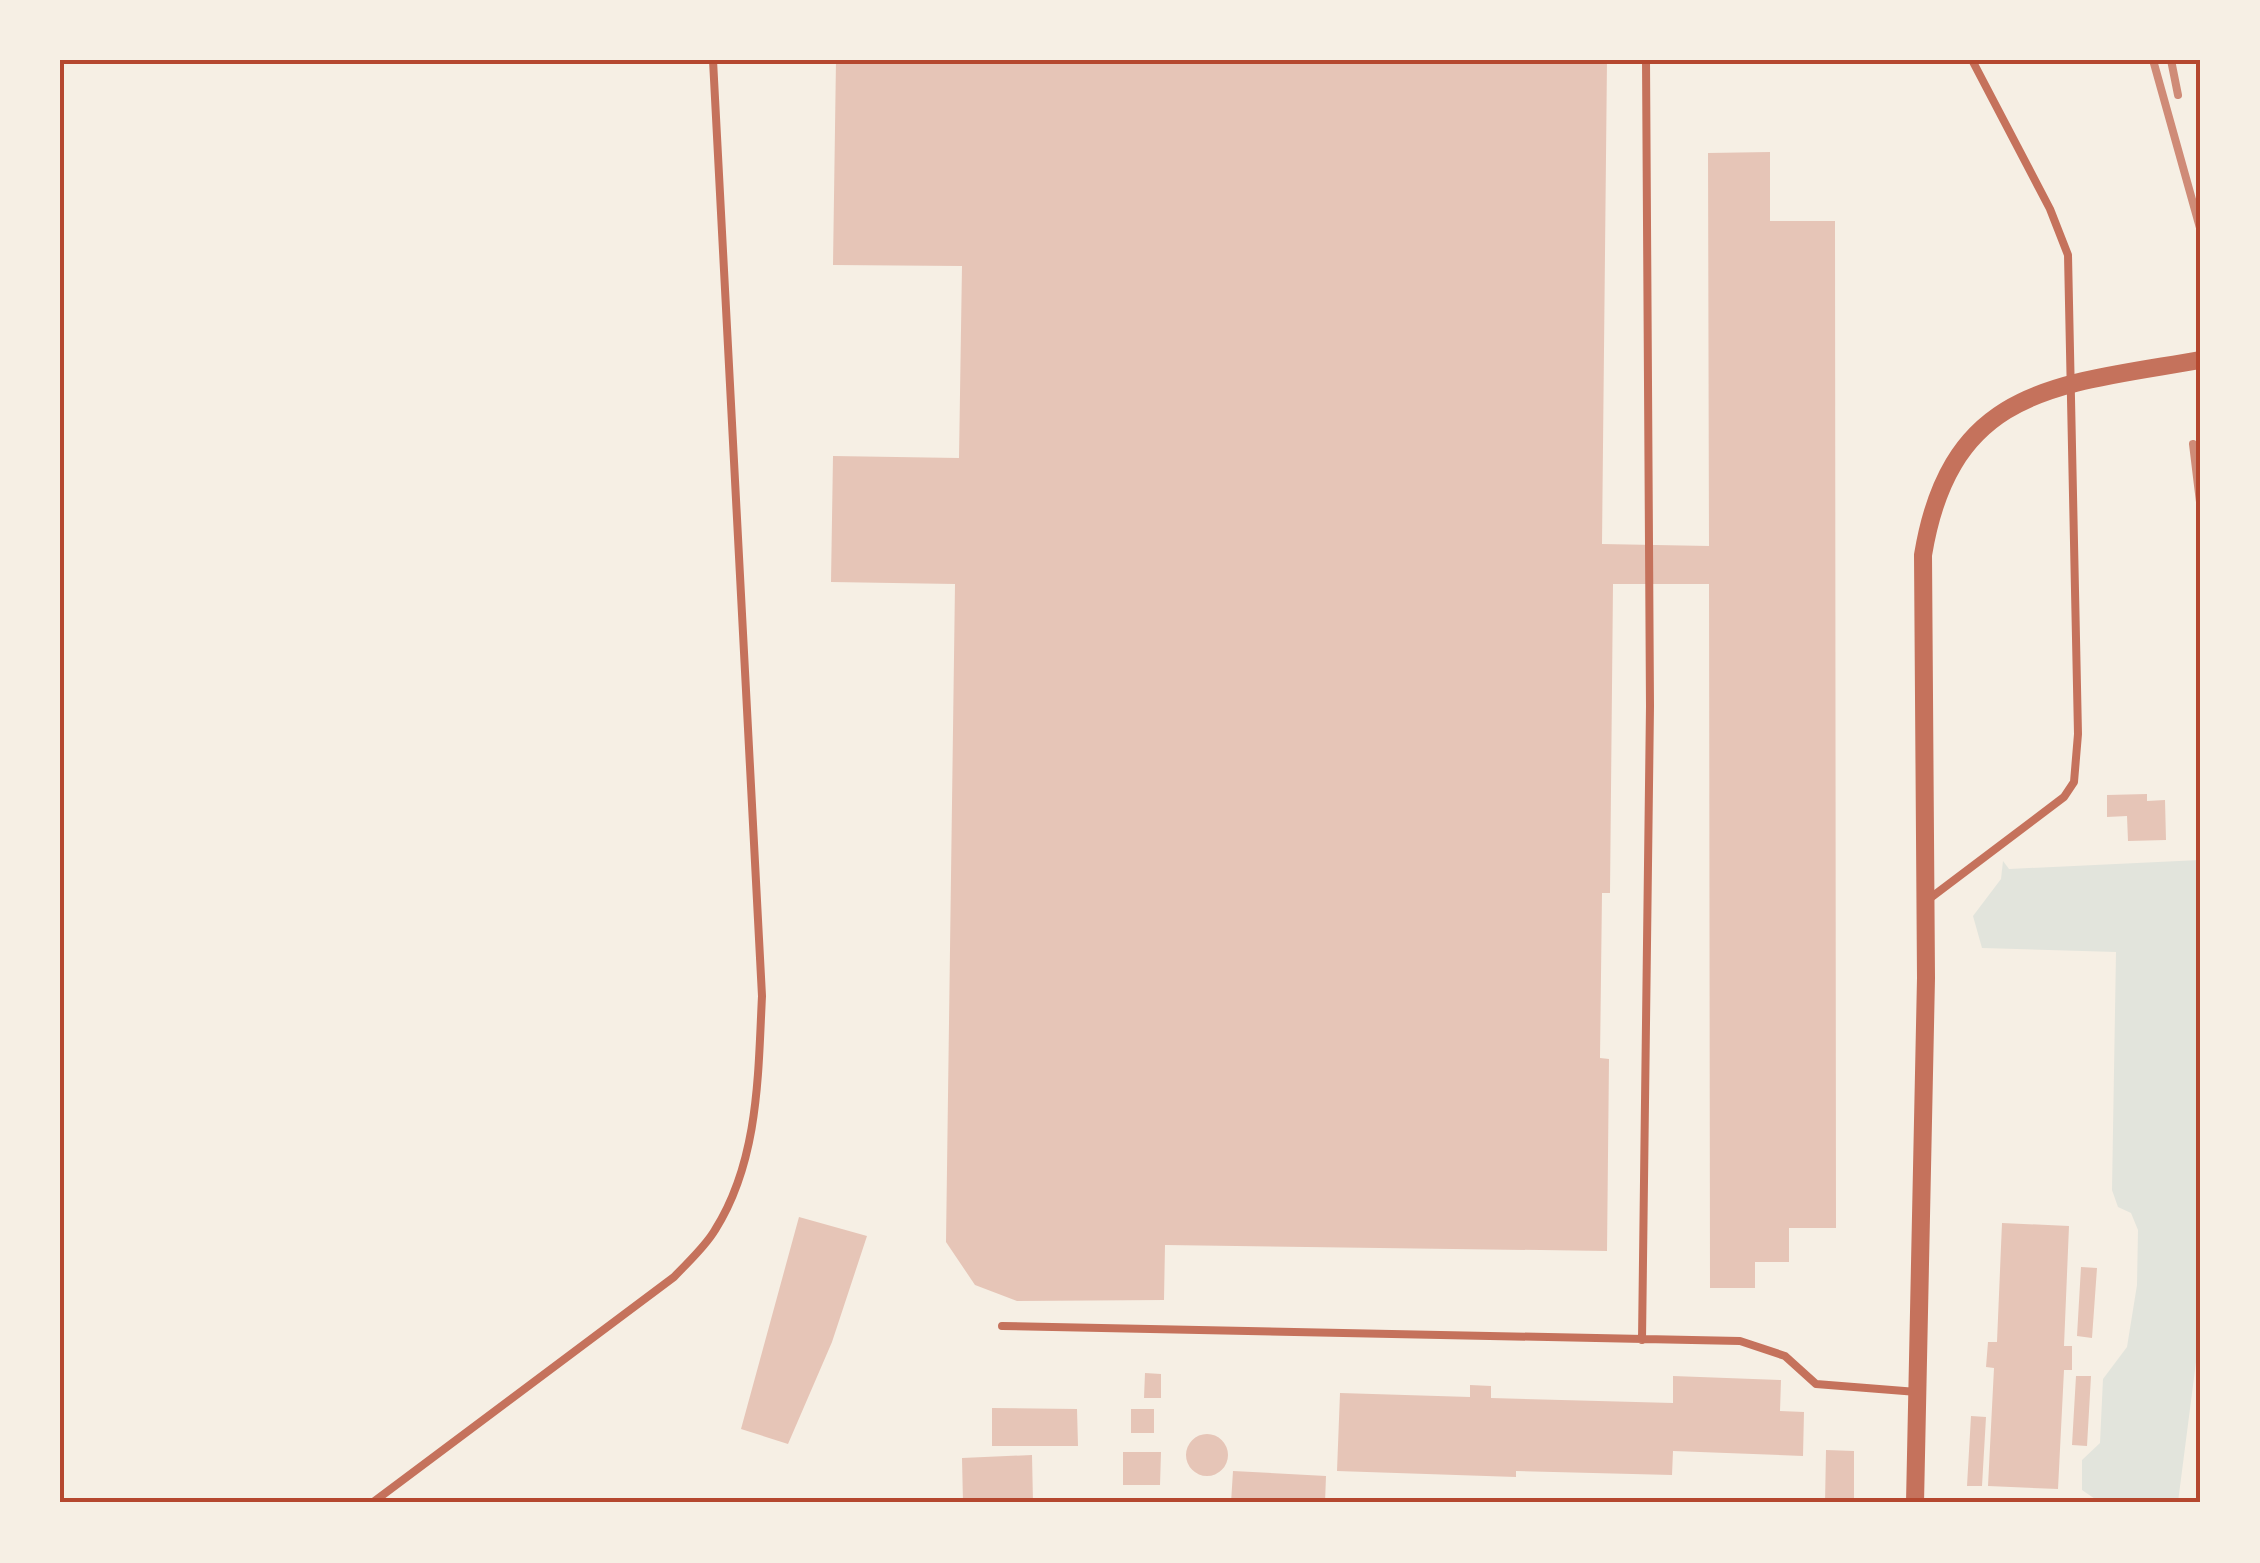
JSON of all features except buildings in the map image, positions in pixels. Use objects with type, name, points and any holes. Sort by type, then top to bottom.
[{"type":"street","points":[[1915,1503],[1926,902],[1923,555],[1929,519],[1948,470],[1977,431],[2013,406],[2072,383],[2200,360]]},
{"type":"lane","points":[[372,1503],[674,1277],[715,1231],[737,1184],[757,1109],[762,996],[713,60]]},
{"type":"lane","points":[[1642,1340],[1650,706],[1646,60]]},
{"type":"lane","points":[[1926,902],[2054,807],[2074,782],[2078,734],[2068,256],[2050,209],[1972,60]]},
{"type":"lane","points":[[1002,1326],[1740,1341],[1771,1348],[1816,1384],[1918,1392]]},
{"type":"shaded area","points":[[2200,860],[2200,1331],[2178,1502],[2101,1503],[2082,1490],[2082,1460],[2100,1443],[2103,1379],[2127,1347],[2137,1285],[2138,1230],[2131,1213],[2118,1207],[2112,1190],[2116,952],[1982,948],[1973,916],[2001,879],[2003,861],[2009,869]]},
{"type":"railway","points":[[2153,60],[2200,228]]},
{"type":"railway","points":[[2171,60],[2178,95]]},
{"type":"railway","points":[[2193,444],[2200,502]]}]
